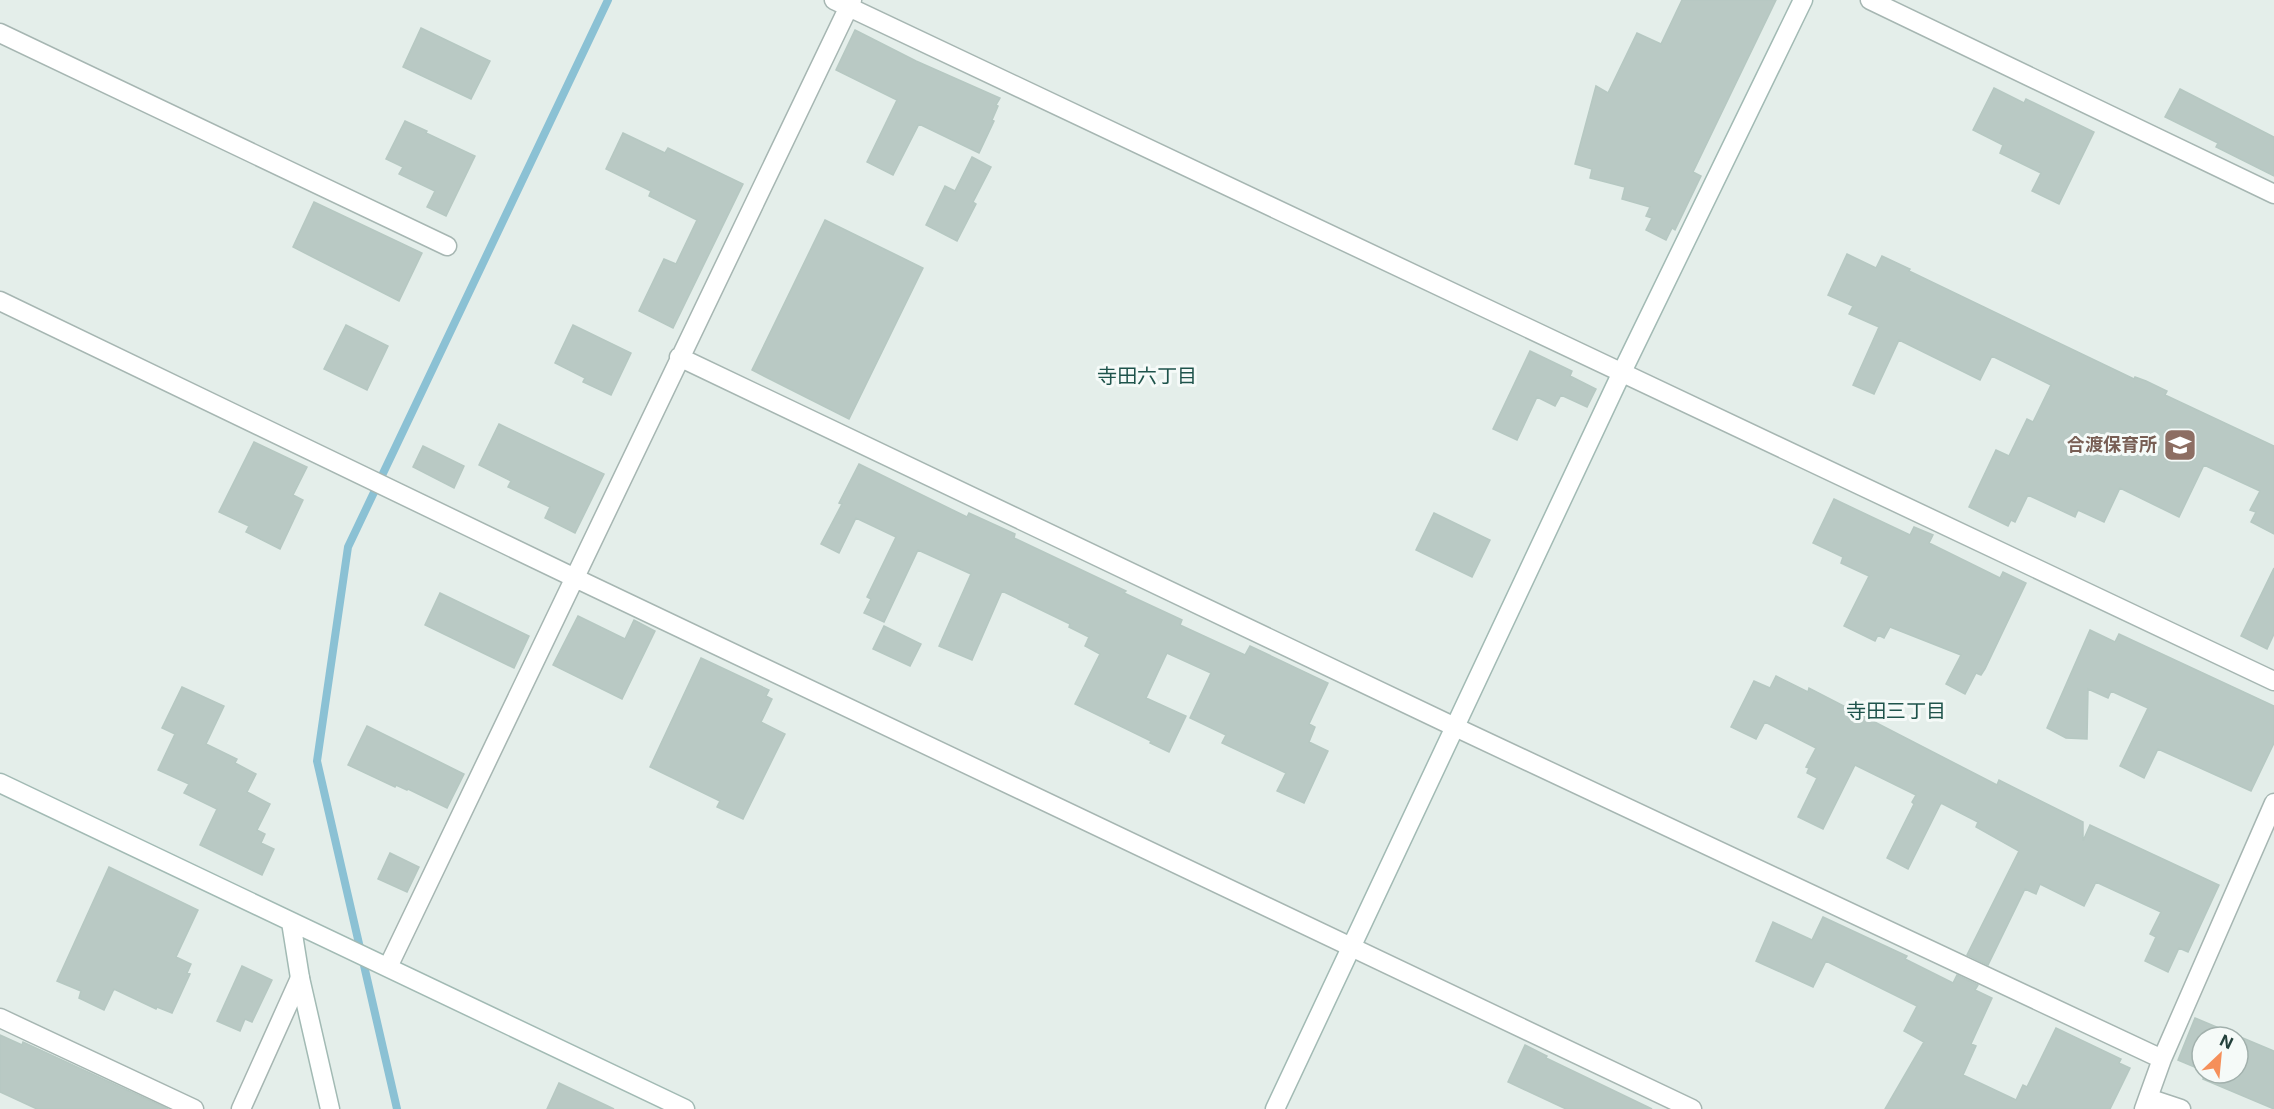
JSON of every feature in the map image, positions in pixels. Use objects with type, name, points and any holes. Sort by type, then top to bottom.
[{"type":"street","points":[[1275,1109],[1622,372],[1803,0]]},
{"type":"street","points":[[1870,0],[2274,194]]},
{"type":"street","points":[[385,965],[575,578],[845,2],[2274,681]]},
{"type":"street","points":[[0,33],[447,246]]},
{"type":"street","points":[[0,301],[575,578],[1692,1109]]},
{"type":"street","points":[[679,357],[1455,727],[2162,1059]]},
{"type":"street","points":[[0,783],[685,1109]]},
{"type":"street","points":[[2181,1109],[2146,1104],[2162,1059],[2274,803]]},
{"type":"street","points":[[291,921],[300,978],[330,1109]]},
{"type":"street","points":[[241,1109],[300,978]]},
{"type":"street","points":[[0,1018],[194,1109]]},
{"type":"building","points":[[1682,0],[1776,0],[1693,172],[1701,176],[1675,230],[1672,228],[1666,240],[1646,230],[1652,218],[1646,216],[1650,207],[1622,199],[1625,187],[1590,178],[1592,169],[1575,164],[1596,86],[1608,93],[1637,33],[1661,44]]},
{"type":"building","points":[[421,28],[490,61],[471,99],[403,67]]},
{"type":"building","points":[[855,30],[916,61],[1000,98],[992,120],[994,121],[979,153],[919,124],[893,175],[867,162],[897,100],[836,70]]},
{"type":"building","points":[[1994,88],[2024,103],[2026,99],[2094,132],[2059,204],[2032,191],[2041,173],[2000,153],[2003,145],[1973,130]]},
{"type":"building","points":[[2180,89],[2274,137],[2274,176],[2216,147],[2218,143],[2165,117]]},
{"type":"building","points":[[405,121],[475,156],[446,216],[427,207],[435,191],[399,174],[403,167],[386,159]]},
{"type":"building","points":[[623,133],[665,153],[668,148],[743,184],[673,328],[639,311],[664,259],[676,264],[697,220],[649,196],[651,191],[606,169]]},
{"type":"building","points":[[972,157],[991,167],[973,202],[976,204],[957,241],[926,225],[945,186],[955,191]]},
{"type":"building","points":[[314,202],[422,253],[399,301],[293,247]]},
{"type":"building","points":[[825,220],[923,268],[849,419],[752,370]]},
{"type":"building","points":[[1847,254],[1876,268],[1882,256],[2134,379],[2135,377],[2146,381],[2167,391],[2165,395],[2274,446],[2274,534],[2251,522],[2256,512],[2250,510],[2260,491],[2204,465],[2179,517],[2120,488],[2104,522],[2078,510],[2075,517],[2028,495],[2015,522],[2011,520],[2008,526],[1969,507],[1996,450],[2009,456],[2027,419],[2033,422],[2051,385],[1992,356],[1980,380],[1899,340],[1874,394],[1853,385],[1879,327],[1849,314],[1853,306],[1828,295]]},
{"type":"building","points":[[346,325],[388,346],[367,390],[324,369]]},
{"type":"building","points":[[573,325],[631,353],[611,395],[583,382],[585,378],[555,363]]},
{"type":"building","points":[[1530,351],[1572,371],[1570,376],[1596,389],[1587,407],[1561,395],[1555,406],[1537,397],[1517,440],[1493,429]]},
{"type":"building","points":[[499,424],[604,474],[575,533],[545,518],[550,507],[508,487],[511,481],[479,465]]},
{"type":"building","points":[[254,442],[307,467],[293,495],[303,500],[280,549],[246,532],[249,526],[219,512]]},
{"type":"building","points":[[423,446],[464,466],[454,488],[413,467]]},
{"type":"building","points":[[859,464],[967,517],[969,513],[1015,534],[1014,538],[1182,620],[1180,625],[1245,655],[1250,646],[1328,683],[1309,724],[1315,727],[1309,742],[1328,751],[1304,803],[1277,791],[1286,773],[1222,743],[1226,735],[1190,718],[1211,673],[1167,653],[1146,698],[1186,716],[1169,752],[1075,704],[1100,654],[1085,646],[1089,637],[1069,627],[1070,624],[1002,591],[972,660],[939,646],[971,574],[918,550],[884,622],[864,613],[871,599],[867,597],[896,537],[856,518],[839,553],[821,544],[842,504],[839,503]]},
{"type":"building","points":[[1834,499],[1910,535],[1914,527],[1933,535],[1929,543],[2000,578],[2003,572],[2026,583],[1985,669],[1981,675],[1976,673],[1965,694],[1946,684],[1961,655],[1890,627],[1884,638],[1878,635],[1875,641],[1844,626],[1869,576],[1841,563],[1843,557],[1813,543]]},
{"type":"building","points":[[1434,513],[1490,540],[1472,577],[1416,550]]},
{"type":"building","points":[[2274,568],[2274,634],[2267,649],[2241,636]]},
{"type":"building","points":[[440,593],[529,636],[514,668],[425,625]]},
{"type":"building","points":[[578,616],[625,639],[634,620],[655,631],[622,699],[553,665]]},
{"type":"building","points":[[884,626],[921,644],[910,666],[873,649]]},
{"type":"building","points":[[2090,630],[2115,642],[2119,634],[2274,706],[2274,743],[2251,791],[2158,749],[2144,778],[2120,766],[2148,708],[2111,691],[2108,698],[2088,689],[2087,739],[2066,738],[2047,728]]},
{"type":"building","points":[[701,658],[769,690],[766,696],[772,699],[761,722],[785,734],[743,819],[717,807],[720,801],[650,767]]},
{"type":"building","points":[[1776,676],[1808,692],[1809,688],[1997,785],[1999,780],[2083,822],[2083,841],[2090,825],[2219,885],[2188,952],[2179,948],[2168,972],[2145,961],[2156,937],[2150,934],[2161,912],[2096,882],[2084,906],[2040,884],[2036,894],[2025,889],[1988,965],[1967,955],[2019,851],[1976,827],[1978,822],[1941,803],[1908,869],[1887,858],[1914,804],[1912,802],[1916,795],[1855,765],[1823,829],[1798,817],[1817,778],[1807,773],[1809,768],[1806,767],[1816,748],[1765,722],[1756,739],[1731,727],[1754,681],[1770,688]]},
{"type":"building","points":[[182,687],[224,706],[206,744],[237,759],[235,763],[256,774],[247,792],[270,804],[257,830],[265,834],[261,843],[274,849],[262,875],[200,845],[217,809],[184,793],[189,784],[158,770],[175,734],[162,728]]},
{"type":"building","points":[[367,726],[464,774],[447,808],[408,789],[396,785],[395,787],[348,765]]},
{"type":"building","points":[[390,853],[419,867],[407,892],[378,879]]},
{"type":"building","points":[[109,867],[198,910],[176,957],[191,964],[187,973],[190,974],[172,1013],[157,1007],[156,1009],[114,989],[104,1010],[79,998],[81,991],[57,981]]},
{"type":"building","points":[[1823,917],[1907,956],[1905,959],[1953,983],[1957,975],[1978,985],[1975,990],[1992,998],[1971,1044],[1976,1046],[1963,1075],[2016,1100],[2023,1085],[2027,1087],[2056,1028],[2121,1059],[2119,1063],[2130,1068],[2110,1109],[1885,1109],[1924,1042],[1904,1031],[1917,1006],[1826,961],[1813,987],[1756,961],[1773,922],[1812,940]]},
{"type":"building","points":[[242,966],[272,980],[252,1022],[245,1019],[240,1031],[217,1021]]},
{"type":"building","points":[[2195,1018],[2212,1025],[2192,1025]]},
{"type":"building","points":[[2190,1030],[2190,1065],[2178,1060]]},
{"type":"building","points":[[0,1035],[22,1045],[23,1042],[168,1109],[37,1109],[0,1092]]},
{"type":"building","points":[[2250,1041],[2274,1051],[2274,1109],[2217,1085],[2250,1085]]},
{"type":"building","points":[[1525,1045],[1547,1056],[1546,1058],[1652,1109],[1566,1109],[1508,1082]]},
{"type":"building","points":[[559,1083],[614,1109],[547,1109]]},
{"type":"waterway","points":[[397,1109],[317,761],[348,547],[608,0]]},
{"type":"place","name":"合渡保育所","points":[[2180,445]]},
{"type":"district","name":"寺田六丁目","points":[[1147,376]]},
{"type":"district","name":"寺田三丁目","points":[[1896,711]]}]
